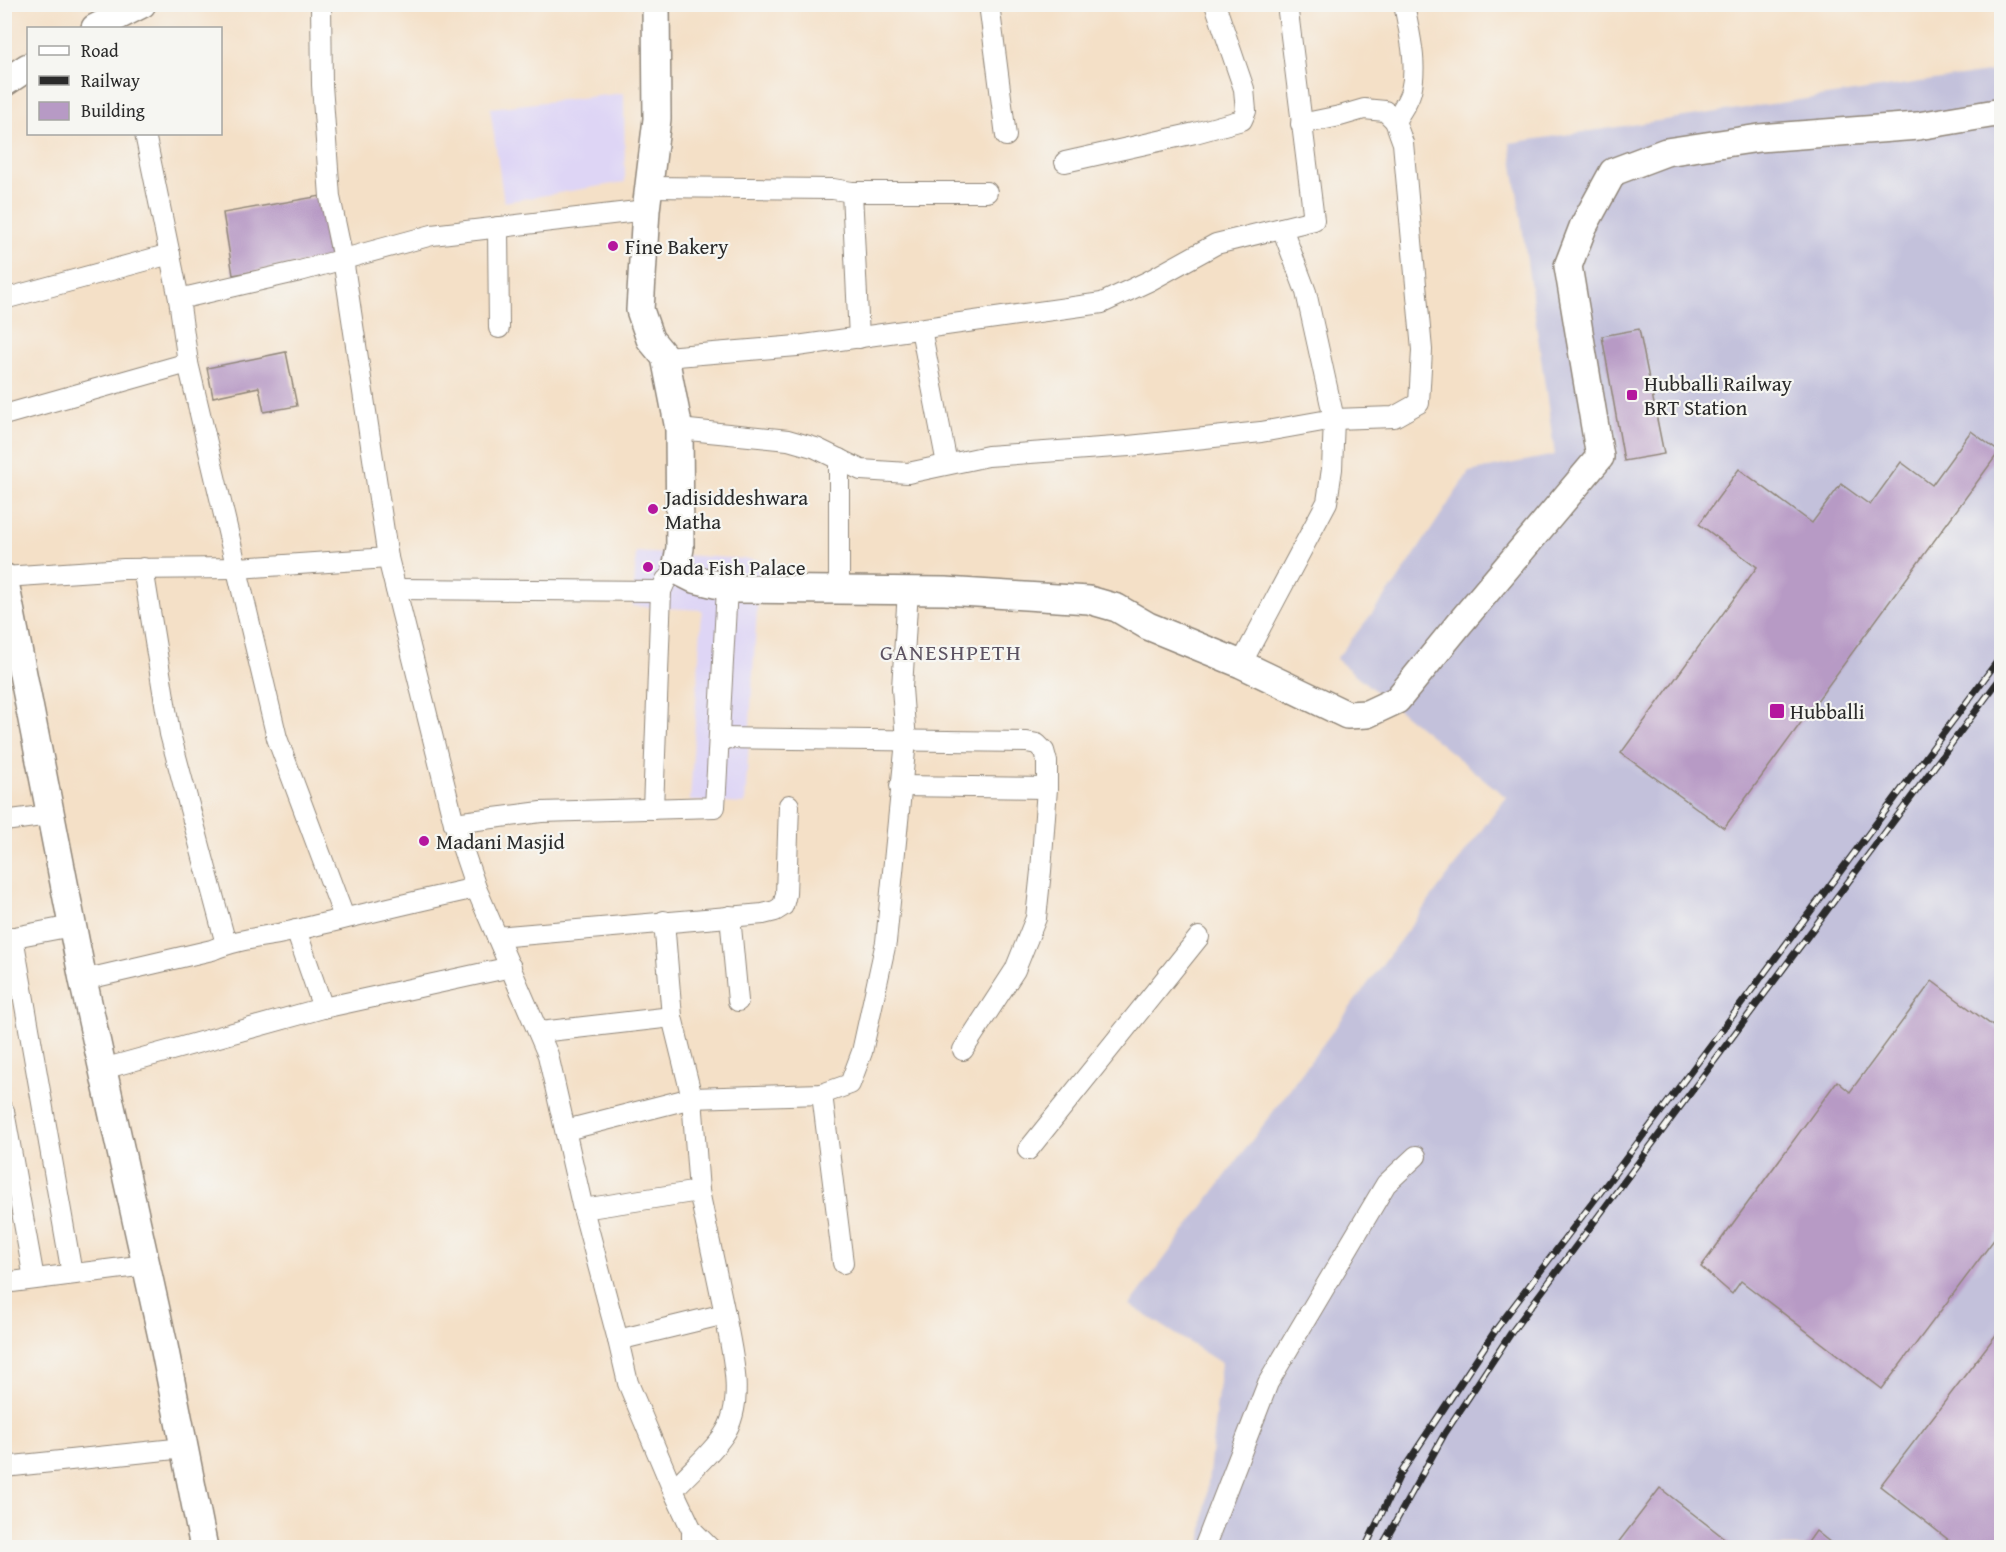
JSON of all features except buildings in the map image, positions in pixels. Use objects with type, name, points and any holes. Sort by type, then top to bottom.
[{"type":"street","points":[[321,4],[322,85],[330,197],[343,259],[388,558],[454,823],[476,888],[548,1054],[583,1209],[628,1383],[692,1539],[710,1548]]},
{"type":"street","points":[[653,809],[669,580],[680,548],[679,429],[665,357],[650,339],[639,310],[647,199],[657,119],[656,4]]},
{"type":"street","points":[[989,4],[1006,136]]},
{"type":"street","points":[[1065,162],[1242,120],[1246,111],[1244,89],[1215,4]]},
{"type":"street","points":[[665,357],[797,346],[1102,303],[1149,281],[1216,244],[1314,220],[1287,4]]},
{"type":"street","points":[[1395,121],[1411,92],[1413,74],[1413,56],[1404,4]]},
{"type":"street","points":[[98,27],[129,16]]},
{"type":"street","points":[[4,83],[27,68]]},
{"type":"street","points":[[679,429],[788,440],[816,448],[861,470],[908,472],[988,456],[1129,446],[1261,432],[1334,419],[1394,417],[1419,403],[1422,350],[1403,143],[1395,121],[1385,111],[1364,110],[1301,124]]},
{"type":"street","points":[[396,589],[694,579],[727,588],[945,591],[1089,600],[1117,608],[1148,626],[1241,664],[1347,714],[1367,714],[1397,700],[1600,457],[1568,266],[1583,227],[1613,172],[1666,152],[1724,143],[1759,138],[1918,126],[2001,112]]},
{"type":"street","points":[[146,135],[179,299],[188,363],[277,738],[344,917]]},
{"type":"street","points":[[179,299],[432,235],[498,227],[647,199],[833,189],[852,192],[987,192]]},
{"type":"street","points":[[852,192],[859,338]]},
{"type":"street","points":[[498,227],[499,328]]},
{"type":"street","points":[[1241,664],[1327,502],[1332,469],[1334,419],[1306,292],[1282,228]]},
{"type":"street","points":[[4,299],[170,254]]},
{"type":"street","points":[[921,329],[947,464]]},
{"type":"street","points":[[4,415],[188,363]]},
{"type":"street","points":[[839,459],[839,590]]},
{"type":"street","points":[[204,1548],[146,1265],[49,815],[12,657],[4,577],[143,568],[238,568],[388,558]]},
{"type":"street","points":[[143,568],[170,734],[226,944]]},
{"type":"street","points":[[454,823],[541,812],[715,807],[727,588]]},
{"type":"street","points":[[566,1130],[692,1098],[822,1094],[850,1084],[862,1052],[886,942],[906,741],[902,688],[908,590]]},
{"type":"street","points":[[719,738],[1014,741],[1037,744],[1044,751],[1047,762],[1047,788],[1036,918],[1015,970],[963,1050]]},
{"type":"street","points":[[900,786],[1047,788]]},
{"type":"street","points":[[497,937],[763,914],[775,911],[783,906],[786,894],[789,805]]},
{"type":"street","points":[[4,821],[49,815]]},
{"type":"street","points":[[83,980],[212,950],[226,944],[476,888]]},
{"type":"street","points":[[730,916],[738,1001]]},
{"type":"street","points":[[664,921],[672,1017],[692,1098],[699,1191],[725,1314],[735,1378],[733,1411],[725,1434],[673,1490]]},
{"type":"street","points":[[72,926],[9,938],[72,1274]]},
{"type":"street","points":[[296,930],[323,1008]]},
{"type":"street","points":[[1028,1150],[1198,937]]},
{"type":"street","points":[[103,1069],[323,1008],[511,967]]},
{"type":"street","points":[[540,1032],[672,1017]]},
{"type":"street","points":[[822,1094],[843,1263]]},
{"type":"street","points":[[4,1111],[34,1279]]},
{"type":"street","points":[[1204,1548],[1268,1383],[1386,1185],[1416,1156]]},
{"type":"street","points":[[583,1209],[699,1191]]},
{"type":"street","points":[[4,1283],[146,1265]]},
{"type":"street","points":[[618,1340],[725,1314]]},
{"type":"street","points":[[4,1467],[184,1448]]},
{"type":"shaded area","points":[[2001,70],[2001,1547],[1201,1547],[1221,1363],[1130,1305],[1506,797],[1336,659],[1396,583],[1469,472],[1555,455],[1510,143]]},
{"type":"shaded area","points":[[624,93],[625,182],[504,202],[490,108]]},
{"type":"shaded area","points":[[636,552],[760,560],[745,804],[690,801],[702,610],[633,606]]},
{"type":"railway","points":[[1365,1548],[1401,1473],[1497,1328],[2002,655]]},
{"type":"railway","points":[[1381,1548],[1445,1433],[1511,1333],[2002,676]]},
{"type":"place","name":"Fine Bakery","points":[[613,246]]},
{"type":"place","name":"Hubballi Railway BRT Station","points":[[1632,395]]},
{"type":"place","name":"Jadisiddeshwara Matha","points":[[653,509]]},
{"type":"place","name":"Dada Fish Palace","points":[[648,567]]},
{"type":"place","name":"Hubballi","points":[[1777,711]]},
{"type":"place","name":"Madani Masjid","points":[[424,841]]},
{"type":"district","name":"GANESHPETH","points":[[951,652]]}]
